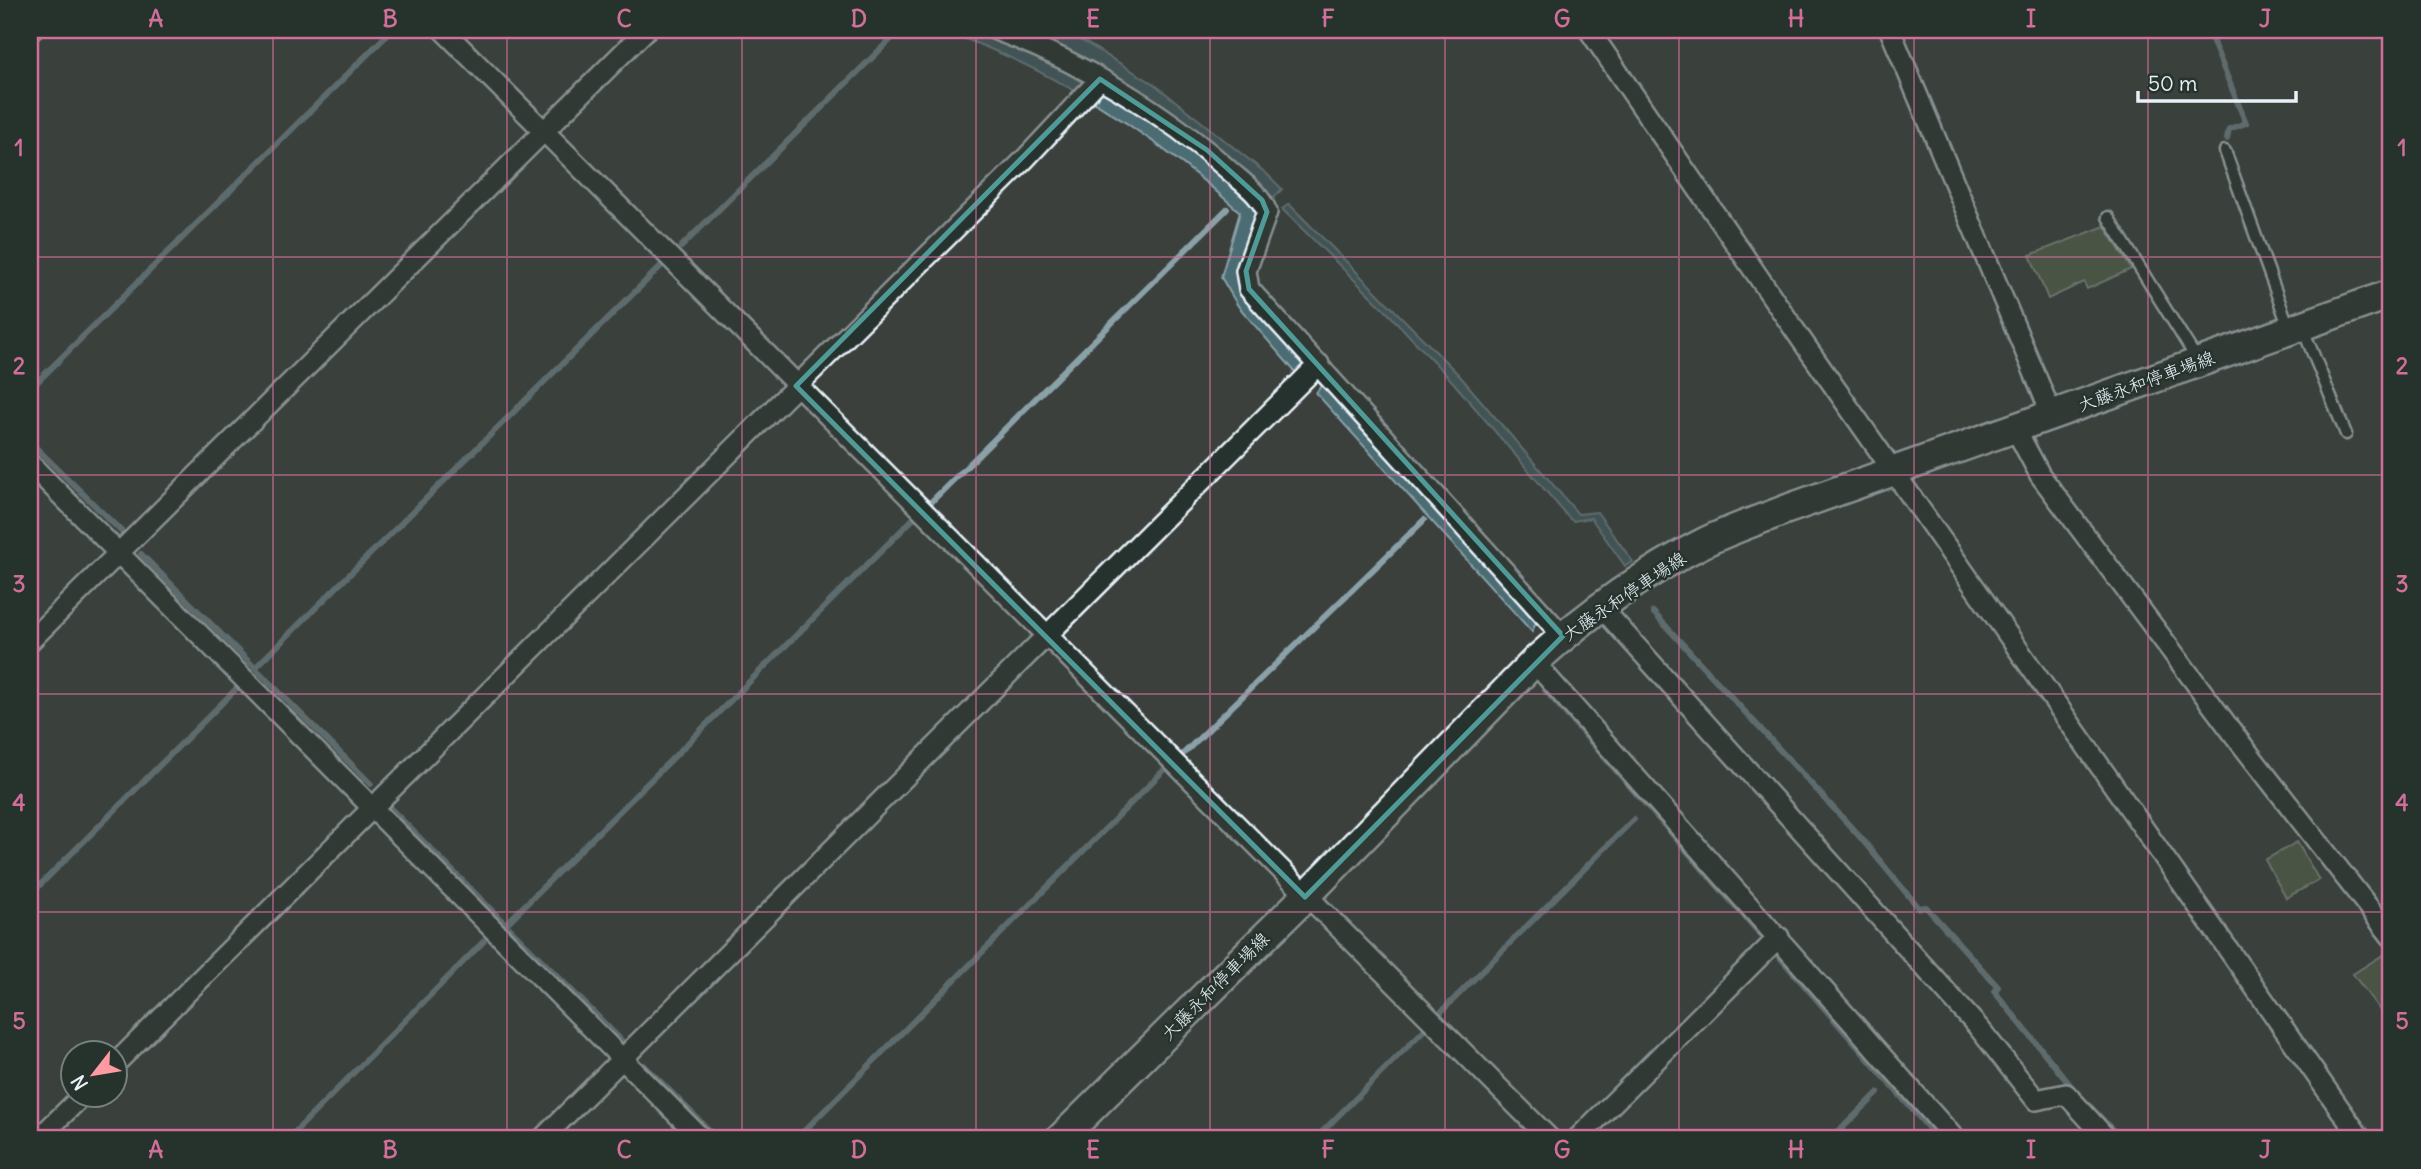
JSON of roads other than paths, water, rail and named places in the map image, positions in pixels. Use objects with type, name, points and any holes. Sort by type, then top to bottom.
[{"type":"main road","name":"大藤永和停車場線","points":[[1060,1139],[1305,897],[1534,662],[1601,607],[1652,572],[1706,542],[1790,508],[2391,294]]},
{"type":"street","points":[[443,30],[796,386],[1048,635],[1305,897],[1550,1139]]},
{"type":"street","points":[[30,641],[646,30]]},
{"type":"street","points":[[996,30],[1021,35],[1092,88],[1207,150],[1262,200],[1267,212],[1246,271],[1246,283],[1563,636]]},
{"type":"street","points":[[1589,30],[1894,472],[2361,1139]]},
{"type":"street","points":[[1890,30],[2052,415]]},
{"type":"street","points":[[130,1049],[1092,88]]},
{"type":"street","points":[[542,1139],[1319,364]]},
{"type":"street","points":[[2015,428],[2048,486],[2239,741],[2391,936]]},
{"type":"street","points":[[30,464],[702,1139]]},
{"type":"street","points":[[1601,607],[1979,1028],[2036,1100],[2066,1094],[2107,1139]]},
{"type":"street","points":[[1534,662],[1955,1139]]},
{"type":"street","points":[[1577,1139],[1779,937]]},
{"type":"street","points":[[38,1139],[68,1110]]},
{"type":"lane","points":[[2225,151],[2296,328],[2346,434]]},
{"type":"lane","points":[[2108,217],[2199,362]]},
{"type":"water","points":[[941,30],[975,35],[1016,49],[1062,70],[1154,125],[1196,154],[1231,183],[1256,208],[1238,272],[1242,294],[1304,362],[1296,373],[1238,306],[1221,277],[1240,212],[1172,156],[1100,106],[1022,64]]},
{"type":"water","points":[[1019,30],[1059,30],[1154,84],[1282,189],[1274,198],[1212,146],[1125,84],[1071,52]]},
{"type":"water","points":[[1289,204],[1459,375],[1578,514],[1597,512],[1633,562],[1625,566],[1591,518],[1573,521],[1568,517],[1452,381],[1384,309],[1282,209]]},
{"type":"water","points":[[1324,382],[1537,620],[1532,632],[1316,393]]},
{"type":"waterway","points":[[30,389],[392,30]]},
{"type":"waterway","points":[[681,247],[900,30]]},
{"type":"waterway","points":[[2208,30],[2246,123],[2229,129],[2227,139]]},
{"type":"waterway","points":[[931,502],[1227,209]]},
{"type":"waterway","points":[[255,668],[662,265]]},
{"type":"waterway","points":[[2387,319],[2391,329]]},
{"type":"waterway","points":[[30,442],[124,534]]},
{"type":"waterway","points":[[506,924],[914,518]]},
{"type":"waterway","points":[[1182,755],[1424,520]]},
{"type":"waterway","points":[[141,554],[371,784]]},
{"type":"waterway","points":[[1653,612],[1860,837],[1919,908],[1926,907],[1998,987],[1994,991],[2071,1086],[2121,1139]]},
{"type":"waterway","points":[[30,895],[236,689]]},
{"type":"waterway","points":[[1545,690],[1760,934]]},
{"type":"waterway","points":[[796,1139],[1164,770]]},
{"type":"waterway","points":[[391,809],[622,1041]]},
{"type":"waterway","points":[[1440,1013],[1634,819]]},
{"type":"waterway","points":[[288,1139],[484,941]]},
{"type":"waterway","points":[[1778,955],[1938,1139]]},
{"type":"waterway","points":[[1315,1139],[1424,1030]]},
{"type":"waterway","points":[[644,1065],[718,1139]]},
{"type":"waterway","points":[[1831,1139],[1878,1093]]}]
